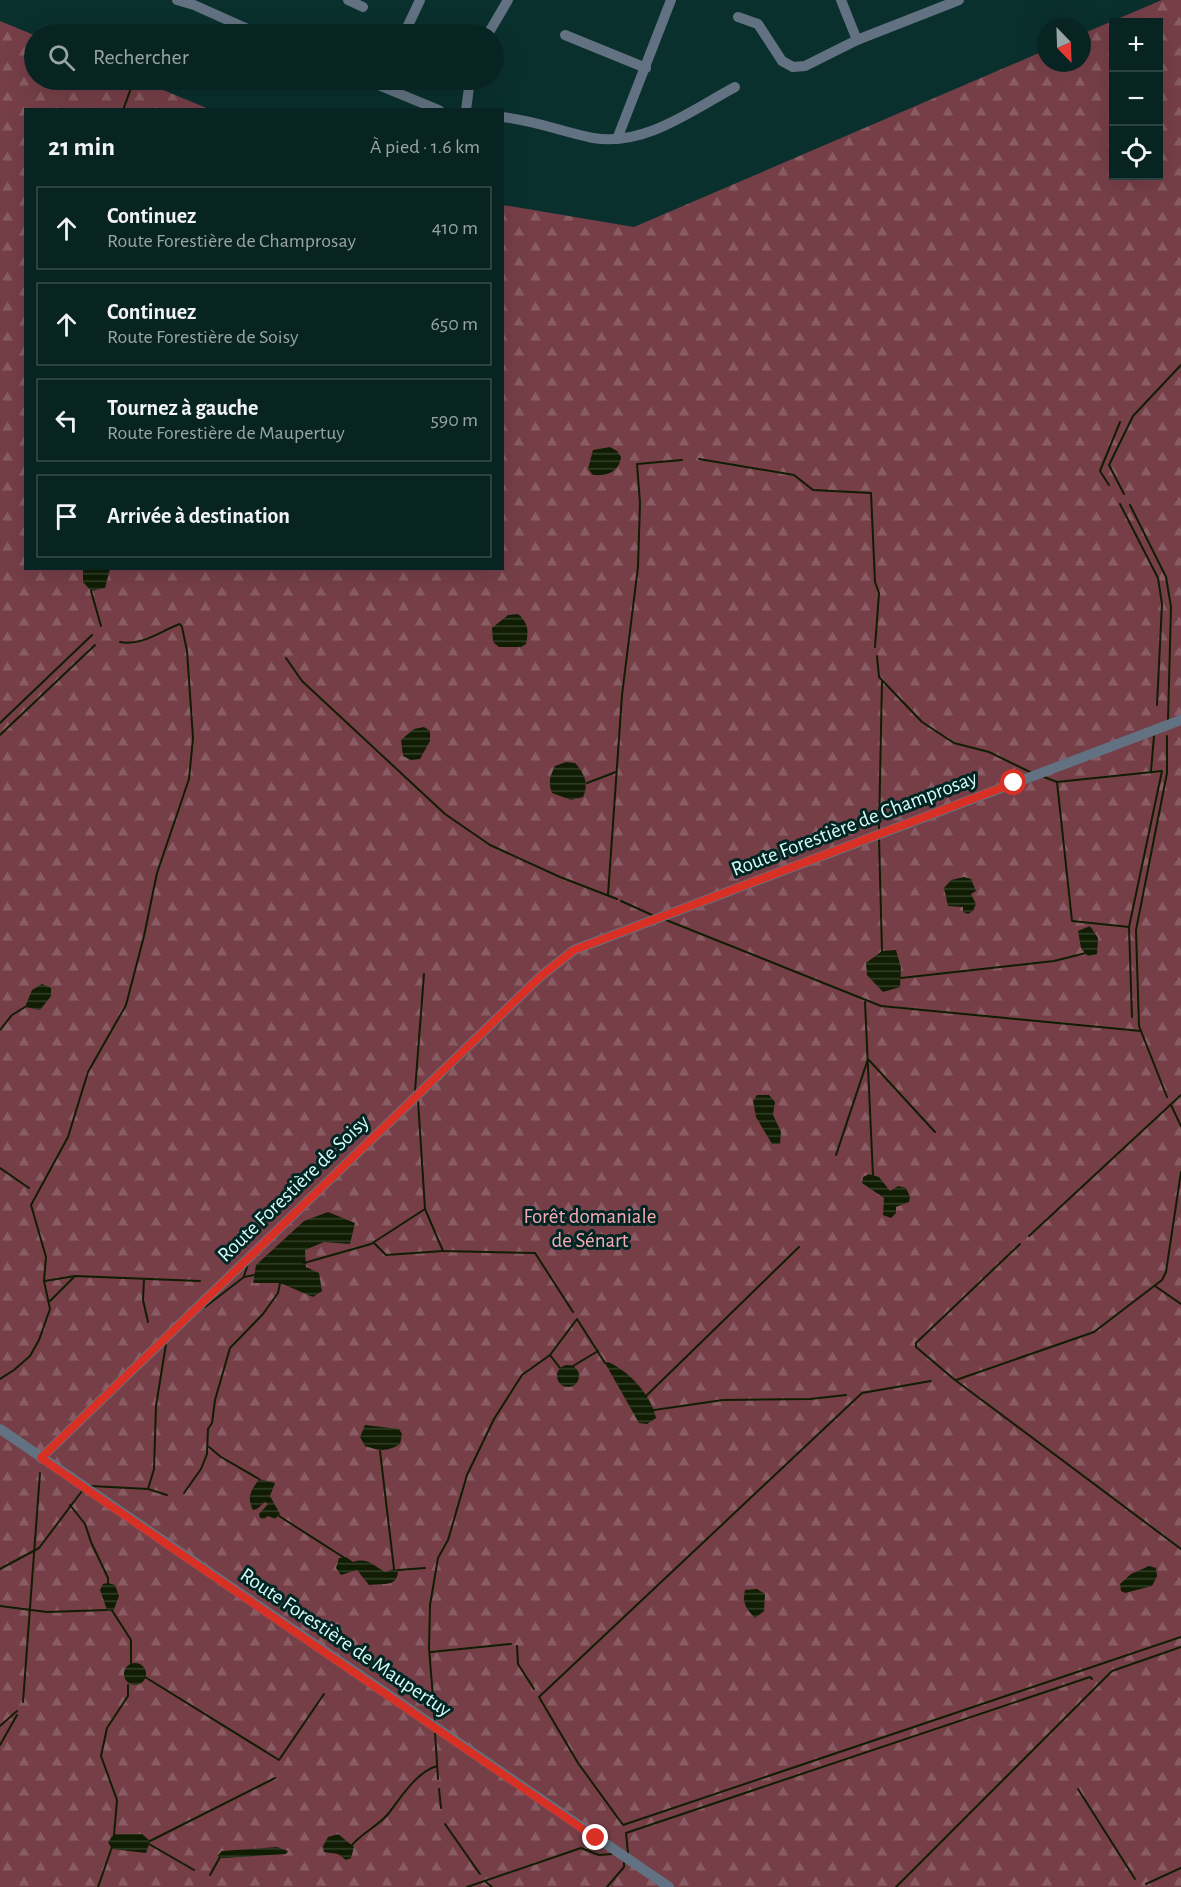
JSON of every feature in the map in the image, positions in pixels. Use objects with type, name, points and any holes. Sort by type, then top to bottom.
[{"type":"street","points":[[177,0],[236,24]]},
{"type":"street","points":[[350,0],[363,7]]},
{"type":"street","points":[[409,24],[420,0]]},
{"type":"street","points":[[494,24],[508,0]]},
{"type":"street","points":[[616,139],[671,0]]},
{"type":"street","points":[[841,0],[857,40]]},
{"type":"street","points":[[738,16],[758,24],[782,61],[793,67],[805,66],[857,40],[959,0]]},
{"type":"street","points":[[565,35],[646,68]]},
{"type":"street","points":[[504,117],[548,125],[594,138],[616,139],[649,132],[735,87]]},
{"type":"street","points":[[390,90],[434,108]]},
{"type":"street","points":[[466,108],[469,90]]},
{"type":"street","name":"Route Forestière de Champrosay","points":[[574,950],[1181,720]]},
{"type":"street","name":"Route Forestière de Soisy","points":[[41,1458],[541,976],[574,950]]},
{"type":"street","name":"Route Forestière de Maupertuy","points":[[0,1429],[669,1887]]},
{"type":"green space","name":"Forêt domaniale de Sénart","points":[[1162,0],[1181,0],[1181,1887],[0,1887],[0,21],[24,31],[24,90],[163,90],[207,108],[24,108],[24,570],[504,570],[504,205],[634,227],[1037,54],[1037,72],[1091,72],[1091,30],[1109,23],[1109,180],[1163,180],[1163,18],[1120,18]]},
{"type":"shaded area","points":[[610,447],[621,457],[618,466],[607,474],[593,475],[588,469],[593,450]]},
{"type":"shaded area","points":[[83,570],[110,570],[105,588],[91,591],[83,582]]},
{"type":"shaded area","points":[[518,614],[527,627],[526,644],[521,647],[499,647],[493,642],[492,628],[508,615]]},
{"type":"shaded area","points":[[424,727],[430,731],[430,741],[420,759],[411,760],[403,756],[401,740],[414,729]]},
{"type":"shaded area","points":[[566,762],[575,763],[584,775],[586,788],[583,797],[571,800],[552,793],[550,782],[553,770],[555,766]]},
{"type":"shaded area","points":[[964,877],[971,879],[976,891],[971,894],[976,904],[973,911],[968,914],[963,912],[963,907],[948,906],[944,888],[951,880]]},
{"type":"shaded area","points":[[1090,926],[1098,938],[1097,954],[1088,956],[1081,948],[1078,931]]},
{"type":"shaded area","points":[[896,950],[901,968],[900,987],[883,992],[867,975],[866,963],[882,951]]},
{"type":"shaded area","points":[[42,984],[51,988],[51,996],[40,1010],[25,1007],[32,990]]},
{"type":"shaded area","points":[[757,1095],[769,1095],[775,1102],[773,1115],[781,1132],[780,1144],[772,1144],[756,1117],[753,1101]]},
{"type":"shaded area","points":[[869,1174],[879,1177],[890,1191],[898,1186],[906,1188],[910,1197],[909,1202],[896,1207],[896,1213],[891,1218],[883,1215],[884,1198],[862,1183],[863,1177]]},
{"type":"shaded area","points":[[328,1212],[355,1223],[350,1244],[324,1242],[305,1250],[306,1267],[319,1273],[322,1291],[313,1297],[280,1283],[253,1283],[256,1265],[304,1221]]},
{"type":"shaded area","points":[[608,1362],[624,1371],[638,1385],[649,1401],[656,1418],[647,1424],[639,1423],[605,1363]]},
{"type":"shaded area","points":[[568,1365],[576,1368],[579,1376],[576,1384],[568,1387],[560,1384],[557,1376],[560,1368]]},
{"type":"shaded area","points":[[365,1425],[399,1429],[402,1434],[400,1444],[383,1450],[365,1446],[360,1437]]},
{"type":"shaded area","points":[[259,1479],[275,1483],[270,1496],[280,1514],[275,1519],[268,1516],[264,1519],[260,1518],[259,1514],[268,1504],[265,1502],[253,1510],[251,1505],[251,1493]]},
{"type":"shaded area","points":[[346,1557],[353,1562],[367,1561],[385,1572],[398,1570],[397,1576],[388,1584],[369,1585],[357,1570],[341,1575],[336,1568],[339,1558]]},
{"type":"shaded area","points":[[1149,1566],[1156,1568],[1157,1576],[1152,1586],[1125,1593],[1121,1591],[1120,1584],[1131,1574]]},
{"type":"shaded area","points":[[103,1584],[115,1585],[119,1596],[113,1612],[107,1610],[100,1590]]},
{"type":"shaded area","points":[[757,1589],[765,1594],[764,1611],[755,1618],[745,1606],[744,1595],[745,1590]]},
{"type":"shaded area","points":[[135,1663],[143,1666],[146,1674],[143,1682],[135,1685],[127,1682],[124,1674],[127,1666]]},
{"type":"shaded area","points":[[114,1834],[142,1834],[150,1841],[146,1853],[112,1849],[108,1842]]},
{"type":"shaded area","points":[[338,1834],[354,1847],[351,1858],[346,1860],[338,1854],[324,1852],[323,1846],[328,1837]]},
{"type":"shaded area","points":[[277,1847],[288,1851],[286,1854],[223,1858],[217,1856],[222,1851]]},
{"type":"waterway","points":[[124,108],[130,90]]},
{"type":"waterway","points":[[1124,494],[1109,465],[1133,416],[1181,365]]},
{"type":"waterway","points":[[1109,485],[1100,471],[1120,422]]},
{"type":"waterway","points":[[699,459],[794,475],[813,490],[871,493],[875,582],[879,593],[875,647]]},
{"type":"waterway","points":[[608,895],[622,695],[638,567],[640,503],[637,464],[682,460]]},
{"type":"waterway","points":[[1120,504],[1158,578],[1162,604],[1157,705]]},
{"type":"waterway","points":[[1130,505],[1166,577],[1171,607],[1168,720]]},
{"type":"waterway","points":[[91,591],[101,626]]},
{"type":"waterway","points":[[0,1379],[30,1356],[39,1340],[50,1309],[44,1281],[46,1257],[31,1205],[68,1137],[88,1072],[126,1005],[157,873],[189,779],[193,738],[187,651],[182,627],[180,624],[136,642],[120,642]]},
{"type":"waterway","points":[[0,723],[92,635]]},
{"type":"waterway","points":[[0,735],[95,645]]},
{"type":"waterway","points":[[877,656],[879,677],[922,722],[954,743],[989,752],[1030,772]]},
{"type":"waterway","points":[[286,658],[302,681],[445,814],[490,845],[560,877],[617,899]]},
{"type":"waterway","points":[[879,829],[882,681]]},
{"type":"waterway","points":[[1151,771],[1154,736]]},
{"type":"waterway","points":[[1167,736],[1167,773],[1136,930],[1139,1026],[1167,1097]]},
{"type":"waterway","points":[[1044,777],[1057,782],[1162,771],[1129,927],[1132,1017]]},
{"type":"waterway","points":[[587,783],[616,772]]},
{"type":"waterway","points":[[1057,782],[1072,921],[1129,927]]},
{"type":"waterway","points":[[879,838],[882,951]]},
{"type":"waterway","points":[[621,901],[652,915]]},
{"type":"waterway","points":[[666,920],[881,1006],[1141,1031]]},
{"type":"waterway","points":[[901,978],[1054,961],[1086,953]]},
{"type":"waterway","points":[[415,1091],[424,974]]},
{"type":"waterway","points":[[865,1002],[873,1176]]},
{"type":"waterway","points":[[0,1030],[12,1015],[25,1007]]},
{"type":"waterway","points":[[836,1155],[868,1059],[935,1132]]},
{"type":"waterway","points":[[1029,1236],[1181,1095]]},
{"type":"waterway","points":[[418,1100],[425,1209],[443,1251],[535,1253],[573,1312]]},
{"type":"waterway","points":[[1171,1105],[1181,1126]]},
{"type":"waterway","points":[[0,1168],[29,1188]]},
{"type":"waterway","points":[[956,1380],[1094,1332],[1162,1280],[1166,1272],[1181,1172]]},
{"type":"waterway","points":[[304,1263],[371,1244],[425,1209]]},
{"type":"waterway","points":[[374,1243],[386,1255],[443,1251]]},
{"type":"waterway","points":[[1020,1244],[916,1343],[916,1347],[955,1380],[1181,1549]]},
{"type":"waterway","points":[[646,1396],[799,1247]]},
{"type":"waterway","points":[[244,1276],[248,1264]]},
{"type":"waterway","points":[[205,1307],[244,1277],[254,1275]]},
{"type":"waterway","points":[[45,1281],[75,1276],[200,1281]]},
{"type":"waterway","points":[[50,1301],[75,1276]]},
{"type":"waterway","points":[[144,1279],[143,1300],[148,1322]]},
{"type":"waterway","points":[[184,1493],[201,1469],[207,1454],[208,1429],[212,1423],[215,1400],[230,1348],[263,1314],[278,1293],[280,1283]]},
{"type":"waterway","points":[[1155,1286],[1181,1304]]},
{"type":"waterway","points":[[435,1723],[429,1648],[430,1605],[438,1558],[448,1540],[467,1475],[494,1419],[522,1375],[550,1355],[577,1319],[605,1363]]},
{"type":"waterway","points":[[91,1486],[148,1489],[154,1469],[156,1406],[166,1344]]},
{"type":"waterway","points":[[573,1366],[598,1351]]},
{"type":"waterway","points":[[550,1355],[560,1368]]},
{"type":"waterway","points":[[931,1381],[862,1393],[539,1697],[578,1763],[623,1825],[1181,1637]]},
{"type":"waterway","points":[[654,1410],[723,1400],[810,1399],[846,1395]]},
{"type":"waterway","points":[[209,1447],[221,1457],[259,1479]]},
{"type":"waterway","points":[[380,1451],[394,1569]]},
{"type":"waterway","points":[[23,1702],[40,1473]]},
{"type":"waterway","points":[[148,1489],[167,1495]]},
{"type":"waterway","points":[[0,1569],[39,1548],[82,1491]]},
{"type":"waterway","points":[[70,1505],[85,1524],[108,1578],[108,1583]]},
{"type":"waterway","points":[[279,1516],[343,1557]]},
{"type":"waterway","points":[[398,1570],[425,1568]]},
{"type":"waterway","points":[[0,1606],[47,1612],[107,1610]]},
{"type":"waterway","points":[[113,1612],[131,1640],[131,1663]]},
{"type":"waterway","points":[[431,1652],[511,1644]]},
{"type":"waterway","points":[[517,1646],[518,1664],[534,1689]]},
{"type":"waterway","points":[[896,1887],[1112,1671],[1181,1647]]},
{"type":"waterway","points":[[145,1677],[279,1760],[324,1694]]},
{"type":"waterway","points":[[628,1853],[626,1833],[1090,1677],[1092,1679]]},
{"type":"waterway","points":[[114,1835],[117,1800],[101,1756],[107,1728],[128,1696],[128,1685]]},
{"type":"waterway","points":[[0,1726],[17,1711]]},
{"type":"waterway","points":[[0,1745],[17,1715]]},
{"type":"waterway","points":[[435,1732],[438,1779]]},
{"type":"waterway","points":[[352,1845],[388,1814],[415,1780],[437,1766]]},
{"type":"waterway","points":[[150,1841],[275,1778]]},
{"type":"waterway","points":[[439,1789],[441,1808]]},
{"type":"waterway","points":[[1078,1789],[1135,1879]]},
{"type":"waterway","points":[[445,1824],[480,1874]]},
{"type":"waterway","points":[[149,1844],[194,1870]]},
{"type":"waterway","points":[[98,1887],[112,1847]]},
{"type":"waterway","points":[[467,1887],[581,1848],[599,1855],[612,1854]]},
{"type":"waterway","points":[[210,1875],[220,1857]]},
{"type":"waterway","points":[[607,1887],[624,1867],[624,1862]]},
{"type":"waterway","points":[[1146,1884],[1181,1868]]},
{"type":"waterway","points":[[485,1881],[492,1887]]},
{"type":"route","points":[[596,1838],[41,1458],[541,976],[574,950],[1014,783]]}]
